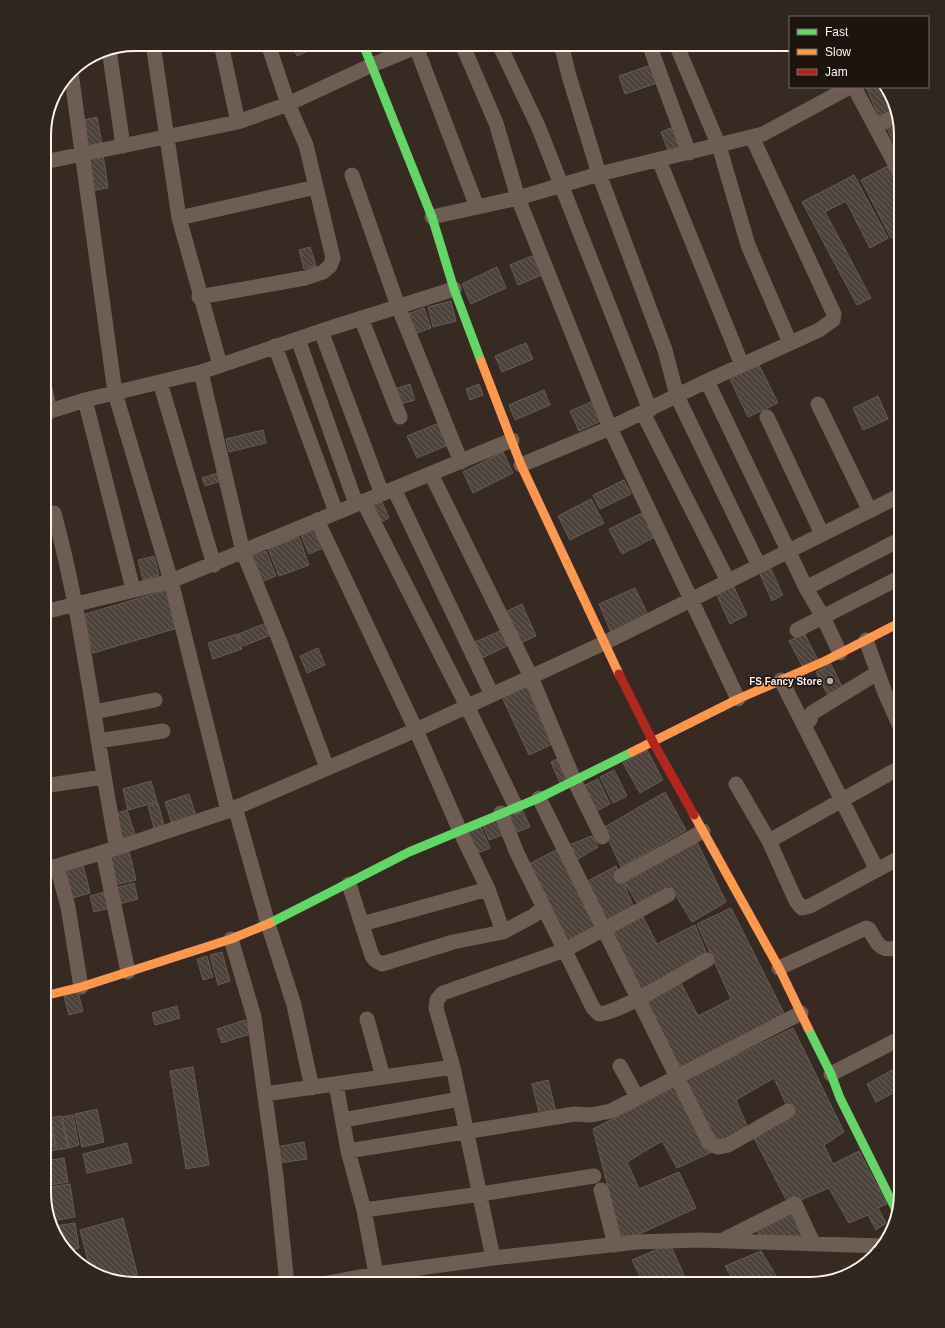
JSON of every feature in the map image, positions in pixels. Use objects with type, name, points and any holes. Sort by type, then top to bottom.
[{"type":"street","points":[[153,51],[179,218],[199,297],[220,365]]},
{"type":"street","points":[[223,51],[238,122]]},
{"type":"street","points":[[199,297],[305,278],[323,272],[330,266],[333,258],[306,145],[288,104],[270,51]]},
{"type":"street","points":[[366,51],[432,217],[454,288],[521,465],[604,643],[653,742],[779,968],[831,1074],[840,1098],[893,1204]]},
{"type":"street","points":[[51,161],[238,122],[288,104],[372,64],[403,51]]},
{"type":"street","points":[[420,51],[477,207]]},
{"type":"street","points":[[465,51],[496,123],[518,198],[610,428],[738,699]]},
{"type":"street","points":[[502,51],[538,126],[647,412],[728,581]]},
{"type":"street","points":[[563,51],[599,174],[665,350],[677,396],[759,566]]},
{"type":"street","points":[[652,51],[689,153]]},
{"type":"street","points":[[679,51],[719,146],[748,245],[790,343]]},
{"type":"street","points":[[110,55],[122,146]]},
{"type":"street","points":[[72,80],[115,393],[171,581],[232,809],[294,1005],[312,1088]]},
{"type":"street","points":[[432,217],[518,198],[599,174],[719,146],[763,134],[848,88]]},
{"type":"street","points":[[855,88],[875,126],[894,152]]},
{"type":"street","points":[[875,126],[892,118]]},
{"type":"street","points":[[521,465],[647,412],[707,380],[830,324],[833,320],[834,314],[752,136]]},
{"type":"street","points":[[659,160],[742,365]]},
{"type":"street","points":[[352,175],[398,306],[461,462]]},
{"type":"street","points":[[179,218],[316,188]]},
{"type":"street","points":[[51,411],[85,400],[201,372],[275,346],[454,288]]},
{"type":"street","points":[[361,318],[400,417]]},
{"type":"street","points":[[321,331],[388,491],[492,695]]},
{"type":"street","points":[[298,339],[359,503],[467,706],[516,807]]},
{"type":"street","points":[[275,346],[336,512]]},
{"type":"street","points":[[201,372],[243,552],[280,642],[327,768]]},
{"type":"street","points":[[707,380],[806,588],[823,617],[840,653]]},
{"type":"street","points":[[160,382],[214,565]]},
{"type":"street","points":[[85,400],[133,589]]},
{"type":"street","points":[[818,404],[870,511]]},
{"type":"street","points":[[767,417],[822,534]]},
{"type":"street","points":[[51,610],[133,589],[171,581],[214,565],[316,520],[512,440]]},
{"type":"street","points":[[431,474],[531,676],[574,780],[602,837]]},
{"type":"street","points":[[81,987],[68,907],[51,868],[232,809],[416,730],[604,643],[894,499]]},
{"type":"street","points":[[54,513],[75,604],[94,712],[103,777],[110,850],[128,972]]},
{"type":"street","points":[[316,520],[416,730],[460,831],[488,889],[503,932]]},
{"type":"street","points":[[806,588],[894,542]]},
{"type":"street","points":[[797,630],[894,581]]},
{"type":"street","points":[[51,994],[81,987],[230,939],[268,924],[349,884],[409,852],[539,798],[738,699],[840,653],[894,626]]},
{"type":"street","points":[[866,640],[877,673],[894,713]]},
{"type":"street","points":[[804,724],[810,720],[812,713],[877,673]]},
{"type":"street","points":[[781,680],[877,870]]},
{"type":"street","points":[[94,712],[155,700]]},
{"type":"street","points":[[98,741],[162,730]]},
{"type":"street","points":[[769,841],[842,802],[894,771]]},
{"type":"street","points":[[51,785],[103,777]]},
{"type":"street","points":[[736,784],[769,841],[796,901],[802,908],[810,906],[894,861]]},
{"type":"street","points":[[539,798],[709,1142],[717,1147],[728,1145],[788,1111]]},
{"type":"street","points":[[501,813],[517,853],[593,1008],[599,1014],[606,1014],[707,960]]},
{"type":"street","points":[[621,876],[703,831]]},
{"type":"street","points":[[349,884],[372,956],[375,960],[382,964],[453,942],[503,932],[533,916],[544,907]]},
{"type":"street","points":[[362,924],[488,889]]},
{"type":"street","points":[[493,1258],[453,1067],[436,1008],[437,1000],[443,994],[565,950],[603,928],[668,895]]},
{"type":"street","points":[[779,968],[866,928],[869,929],[879,947],[884,949],[894,949]]},
{"type":"street","points":[[230,939],[254,1016],[266,1094],[286,1277]]},
{"type":"street","points":[[348,1151],[575,1114],[600,1114],[611,1111],[801,1013]]},
{"type":"street","points":[[367,1019],[383,1077]]},
{"type":"street","points":[[831,1074],[894,1042]]},
{"type":"street","points":[[620,1066],[637,1097]]},
{"type":"street","points":[[266,1094],[453,1067]]},
{"type":"street","points":[[336,1084],[348,1151],[364,1210],[376,1274]]},
{"type":"street","points":[[342,1120],[460,1099]]},
{"type":"street","points":[[364,1210],[594,1176]]},
{"type":"street","points":[[601,1190],[615,1245]]},
{"type":"street","points":[[722,1240],[795,1204],[813,1243]]},
{"type":"street","points":[[360,1277],[493,1258],[615,1245],[722,1240],[875,1246]]},
{"type":"building","points":[[295,51],[309,51],[297,56]]},
{"type":"building","points":[[654,64],[660,82],[625,94],[619,76]]},
{"type":"building","points":[[866,88],[880,88],[888,103],[891,114],[881,121]]},
{"type":"building","points":[[97,117],[102,144],[85,147],[80,121]]},
{"type":"building","points":[[893,122],[894,143],[886,126]]},
{"type":"building","points":[[676,126],[684,147],[669,153],[661,132]]},
{"type":"building","points":[[103,154],[108,188],[90,191],[85,157]]},
{"type":"building","points":[[888,166],[894,178],[894,236],[891,238],[861,180]]},
{"type":"building","points":[[854,175],[888,238],[870,248],[846,201],[825,212],[871,298],[857,305],[802,202]]},
{"type":"building","points":[[310,247],[316,266],[304,269],[299,250]]},
{"type":"building","points":[[537,254],[544,274],[518,285],[510,265]]},
{"type":"building","points":[[497,267],[506,288],[471,304],[462,284]]},
{"type":"building","points":[[451,301],[456,321],[433,327],[428,307]]},
{"type":"building","points":[[424,308],[431,328],[414,334],[407,314]]},
{"type":"building","points":[[526,343],[533,359],[502,372],[495,356]]},
{"type":"building","points":[[758,363],[778,403],[748,417],[729,377]]},
{"type":"building","points":[[410,384],[415,400],[397,405],[392,390]]},
{"type":"building","points":[[479,384],[483,395],[470,400],[466,389]]},
{"type":"building","points":[[544,390],[550,405],[515,420],[509,405]]},
{"type":"building","points":[[878,396],[888,419],[863,430],[853,408]]},
{"type":"building","points":[[593,401],[601,421],[579,431],[570,411]]},
{"type":"building","points":[[439,423],[448,445],[417,458],[407,436]]},
{"type":"building","points":[[263,430],[266,443],[229,452],[226,439]]},
{"type":"building","points":[[503,452],[513,473],[473,493],[463,472]]},
{"type":"building","points":[[221,472],[224,480],[205,486],[202,478]]},
{"type":"building","points":[[624,480],[631,494],[600,509],[593,495]]},
{"type":"building","points":[[591,499],[604,523],[570,540],[558,516]]},
{"type":"building","points":[[382,502],[389,518],[379,523],[372,506]]},
{"type":"building","points":[[642,513],[655,537],[622,554],[609,529]]},
{"type":"building","points":[[314,529],[323,548],[309,554],[301,535]]},
{"type":"building","points":[[299,537],[309,565],[279,576],[268,549]]},
{"type":"building","points":[[266,551],[276,576],[258,583],[248,558]]},
{"type":"building","points":[[154,556],[159,575],[143,580],[138,560]]},
{"type":"building","points":[[770,567],[783,595],[772,601],[759,572]]},
{"type":"building","points":[[732,583],[747,615],[730,624],[715,591]]},
{"type":"building","points":[[635,588],[648,615],[611,632],[599,604]]},
{"type":"building","points":[[170,589],[181,627],[93,653],[82,615]]},
{"type":"building","points":[[522,604],[536,636],[516,645],[503,613]]},
{"type":"building","points":[[266,623],[271,635],[243,646],[238,634]]},
{"type":"building","points":[[502,630],[509,645],[482,658],[475,642]]},
{"type":"building","points":[[804,633],[818,660],[803,667],[789,641]]},
{"type":"building","points":[[237,634],[242,649],[213,659],[208,643]]},
{"type":"building","points":[[318,648],[325,665],[307,673],[300,656]]},
{"type":"building","name":"FS Fancy Store","points":[[831,664],[844,691],[829,698],[816,672]]},
{"type":"building","points":[[528,681],[557,742],[529,755],[501,695]]},
{"type":"building","points":[[647,750],[663,780],[640,793],[623,763]]},
{"type":"building","points":[[562,757],[572,779],[561,785],[551,762]]},
{"type":"building","points":[[614,770],[627,796],[613,803],[600,777]]},
{"type":"building","points":[[598,779],[610,804],[591,814],[579,788]]},
{"type":"building","points":[[151,781],[157,802],[128,810],[123,789]]},
{"type":"building","points":[[665,792],[686,830],[621,867],[603,828]]},
{"type":"building","points":[[189,794],[196,816],[172,824],[165,802]]},
{"type":"building","points":[[158,803],[164,826],[154,828],[148,806]]},
{"type":"building","points":[[522,809],[530,827],[515,833],[508,815]]},
{"type":"building","points":[[127,810],[136,838],[120,843],[111,815]]},
{"type":"building","points":[[501,818],[507,833],[489,840],[483,825]]},
{"type":"building","points":[[481,827],[490,848],[475,854],[466,834]]},
{"type":"building","points":[[592,836],[598,847],[573,862],[566,846]]},
{"type":"building","points":[[697,842],[726,902],[692,922],[673,891],[639,906],[622,879]]},
{"type":"building","points":[[558,849],[598,927],[567,943],[527,865]]},
{"type":"building","points":[[129,851],[136,880],[115,885],[108,857]]},
{"type":"building","points":[[83,865],[90,893],[69,899],[62,871]]},
{"type":"building","points":[[616,866],[635,910],[605,926],[584,883]]},
{"type":"building","points":[[134,883],[138,899],[119,904],[115,888]]},
{"type":"building","points":[[108,891],[113,907],[94,912],[90,896]]},
{"type":"building","points":[[731,908],[786,1017],[678,1074],[642,1002],[680,981],[698,1016],[731,999],[697,924]]},
{"type":"building","points":[[643,917],[657,944],[695,925],[708,957],[639,995],[609,932]]},
{"type":"building","points":[[222,952],[230,981],[218,985],[210,955]]},
{"type":"building","points":[[207,956],[213,977],[203,980],[197,959]]},
{"type":"building","points":[[78,992],[83,1011],[69,1015],[64,996]]},
{"type":"building","points":[[177,1006],[180,1018],[155,1025],[152,1013]]},
{"type":"building","points":[[245,1020],[250,1034],[222,1043],[217,1029]]},
{"type":"building","points":[[793,1028],[844,1132],[824,1145],[833,1164],[859,1151],[887,1204],[878,1208],[886,1223],[876,1230],[868,1215],[849,1223],[829,1188],[789,1205],[753,1136],[791,1115],[774,1078],[736,1100],[749,1131],[716,1145],[684,1081]]},
{"type":"building","points":[[193,1067],[209,1165],[186,1169],[170,1071]]},
{"type":"building","points":[[894,1069],[894,1093],[876,1102],[867,1084]]},
{"type":"building","points":[[548,1080],[556,1112],[540,1116],[532,1084]]},
{"type":"building","points":[[678,1085],[712,1152],[677,1168],[662,1141],[627,1162],[639,1189],[679,1172],[696,1208],[622,1242],[593,1129]]},
{"type":"building","points":[[97,1109],[104,1142],[82,1147],[75,1114]]},
{"type":"building","points":[[73,1115],[79,1145],[69,1148],[62,1117]]},
{"type":"building","points":[[61,1116],[68,1148],[57,1150],[51,1118]]},
{"type":"building","points":[[51,1128],[56,1150],[51,1151]]},
{"type":"building","points":[[304,1142],[307,1159],[279,1163],[276,1147]]},
{"type":"building","points":[[127,1143],[132,1163],[87,1173],[83,1154]]},
{"type":"building","points":[[64,1158],[68,1182],[51,1185],[51,1160]]},
{"type":"building","points":[[70,1184],[75,1217],[56,1220],[52,1204],[51,1187]]},
{"type":"building","points":[[791,1209],[804,1233],[785,1240],[763,1240],[755,1228]]},
{"type":"building","points":[[123,1218],[138,1277],[108,1273],[89,1263],[80,1230]]},
{"type":"building","points":[[75,1223],[79,1248],[73,1249],[68,1244],[57,1226]]},
{"type":"building","points":[[670,1244],[685,1277],[640,1277],[632,1260]]},
{"type":"building","points":[[761,1251],[777,1277],[731,1277],[725,1266]]},
{"type":"traffic: fast","points":[[366,51],[432,217],[454,289],[481,361]]},
{"type":"traffic: fast","points":[[270,923],[409,852],[539,798],[632,752]]},
{"type":"traffic: fast","points":[[808,1028],[831,1074],[840,1098],[893,1204]]},
{"type":"traffic: slow","points":[[481,361],[521,465],[619,674]]},
{"type":"traffic: slow","points":[[632,752],[738,699],[825,661],[894,626]]},
{"type":"traffic: slow","points":[[694,815],[779,968],[808,1028]]},
{"type":"traffic: slow","points":[[51,994],[81,987],[231,939],[270,923]]},
{"type":"traffic: jam","points":[[619,674],[653,742],[694,815]]},
{"type":"place","name":"FS Fancy Store","points":[[830,681]]}]
